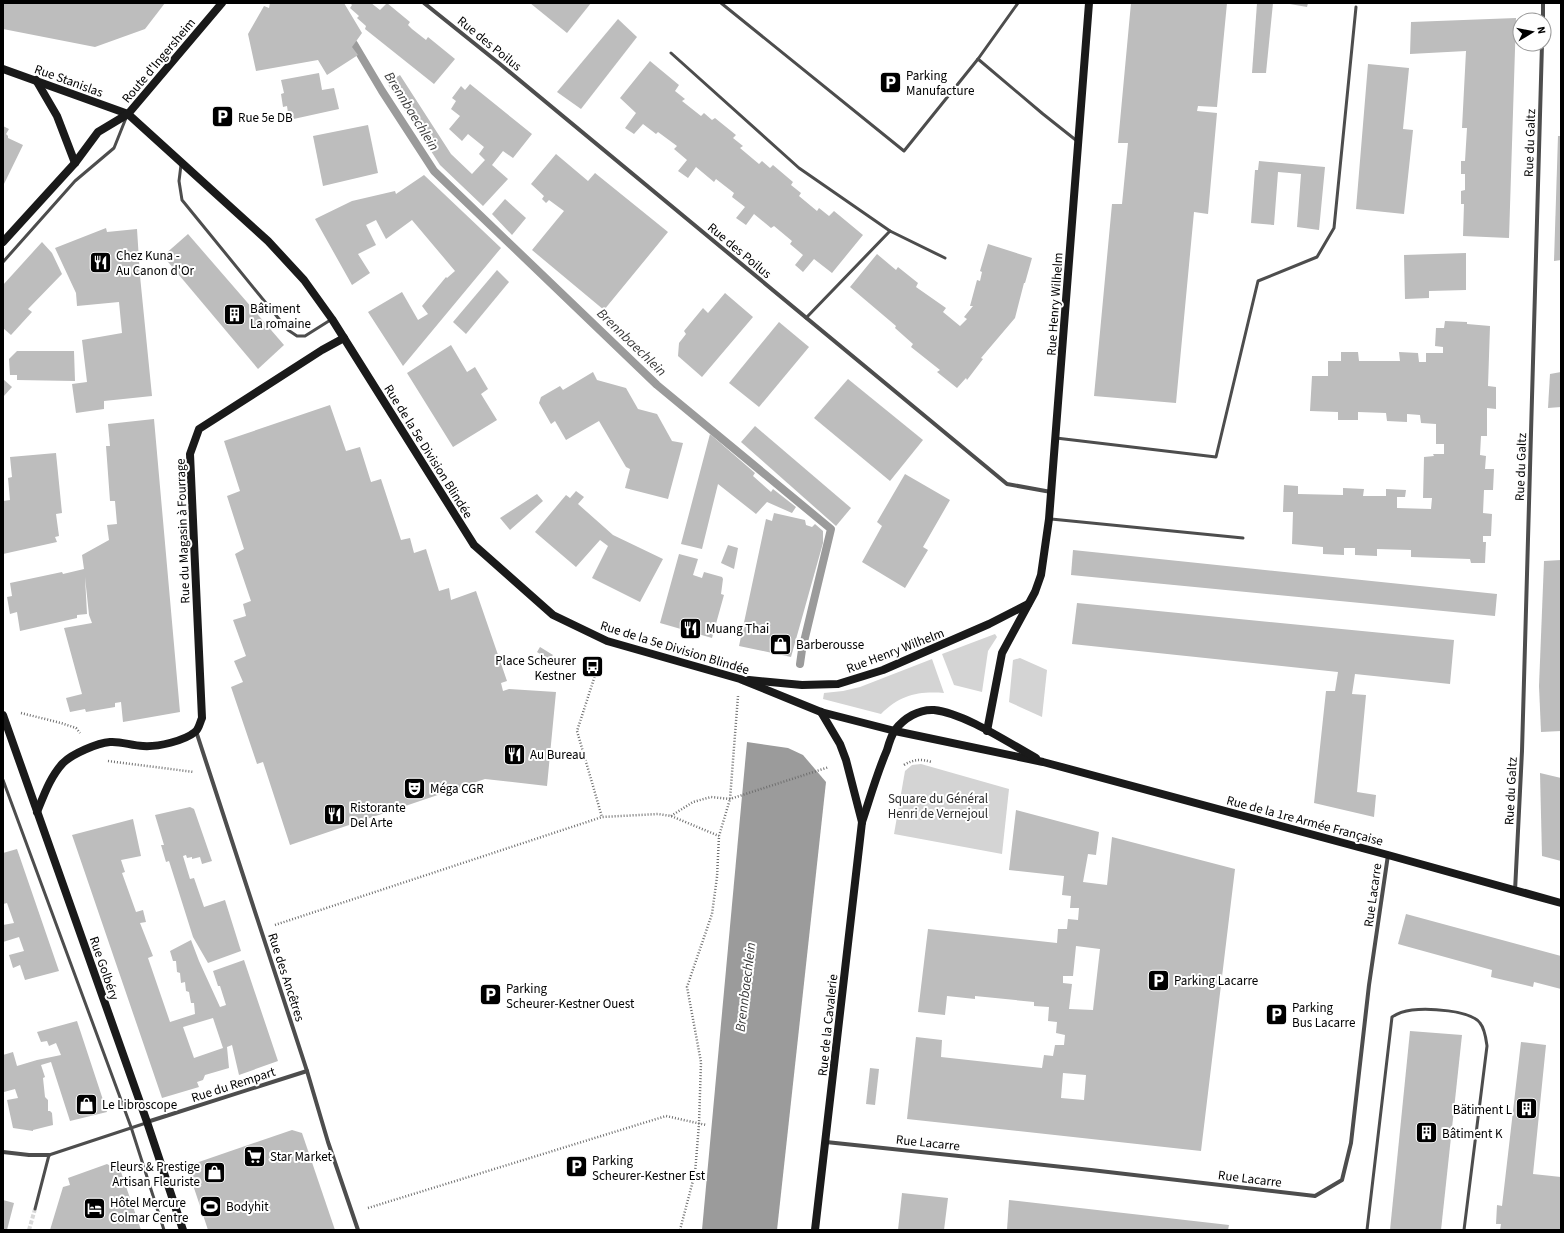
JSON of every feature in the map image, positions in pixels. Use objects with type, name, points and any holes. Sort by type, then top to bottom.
[{"type":"main road","name":"Route d'Ingersheim","points":[[3,242],[75,163],[98,132],[128,114],[222,3]]},
{"type":"main road","name":"Rue Henry Wilhelm","points":[[987,731],[1002,653],[1035,592],[1041,575],[1049,519],[1089,3]]},
{"type":"main road","name":"Rue Stanislas","points":[[3,68],[128,114]]},
{"type":"main road","points":[[36,80],[57,116],[75,163]]},
{"type":"main road","name":"Rue de la 5e Division Blindée","points":[[128,114],[273,247],[304,280],[332,319],[474,545],[553,615],[606,641],[740,679],[821,712],[894,731],[1043,762]]},
{"type":"main road","name":"Rue du Magasin à Fourrage","points":[[196,731],[202,718],[190,454],[199,429],[322,350],[344,338]]},
{"type":"main road","name":"Rue Henry Wilhelm","points":[[740,679],[802,685],[838,684],[883,670],[990,624],[1028,604]]},
{"type":"main road","points":[[894,731],[905,719],[918,712],[933,710],[954,715],[987,731],[1043,762]]},
{"type":"main road","name":"Rue de la Cavalerie","points":[[821,712],[840,744],[846,760],[862,822]]},
{"type":"main road","name":"Rue Golbéry","points":[[3,715],[147,1122],[183,1230]]},
{"type":"main road","points":[[37,812],[54,774],[64,762],[78,752],[109,742],[127,743],[144,747],[175,742],[196,731]]},
{"type":"main road","name":"Rue de la Cavalerie","points":[[815,1230],[862,822],[894,731]]},
{"type":"main road","name":"Rue de la 1re Armée Française","points":[[1043,762],[1388,854],[1561,903]]},
{"type":"street","name":"Rue des Poilus","points":[[424,3],[500,64],[1007,484],[1051,492]]},
{"type":"street","name":"Rue du Galtz","points":[[1515,891],[1522,743],[1542,52]]},
{"type":"street","name":"Rue des Ancêtres","points":[[196,731],[307,1071],[328,1142],[358,1230]]},
{"type":"street","name":"Rue Lacarre","points":[[826,1142],[1083,1169],[1315,1196],[1342,1180],[1350,1143],[1369,985],[1388,854]]},
{"type":"street","name":"Rue du Rempart","points":[[147,1122],[307,1071]]},
{"type":"street","name":"Rue du Rempart","points":[[3,1152],[29,1155],[49,1155]]},
{"type":"lane","points":[[722,3],[904,151],[978,59],[1018,3]]},
{"type":"lane","points":[[1056,438],[1216,457],[1258,281],[1317,257],[1334,228],[1356,6]]},
{"type":"lane","points":[[671,53],[799,168],[890,230],[945,258]]},
{"type":"lane","points":[[978,59],[1078,142]]},
{"type":"lane","name":"Route d'Ingersheim","points":[[3,262],[75,182],[114,148],[128,114]]},
{"type":"lane","points":[[182,163],[179,180],[182,200],[288,330],[297,336],[306,336],[332,319]]},
{"type":"lane","points":[[806,318],[890,230]]},
{"type":"lane","points":[[1049,519],[1243,538]]},
{"type":"lane","points":[[3,780],[131,1127],[164,1230]]},
{"type":"lane","points":[[1367,1230],[1392,1017],[1400,1012],[1423,1009],[1440,1010],[1472,1016],[1480,1022],[1485,1034],[1487,1046],[1464,1230]]},
{"type":"lane","name":"Rue du Rempart","points":[[49,1155],[147,1122]]},
{"type":"lane","points":[[35,1209],[49,1155]]},
{"type":"path","points":[[602,817],[577,731],[606,641]]},
{"type":"path","points":[[680,1230],[695,1173],[700,1124],[701,1062],[687,987],[712,914],[717,877],[719,836],[730,799],[740,679]]},
{"type":"path","points":[[904,765],[911,761],[921,759],[932,762]]},
{"type":"path","points":[[671,816],[693,802],[711,797],[730,799],[829,767]]},
{"type":"path","points":[[261,930],[602,817],[658,814],[671,816],[719,836]]},
{"type":"path","points":[[368,1208],[666,1116],[706,1125]]},
{"type":"green space","points":[[995,634],[997,637],[988,651],[982,692],[954,685],[942,654]]},
{"type":"green space","points":[[1020,658],[1047,670],[1042,717],[1009,702],[1013,660]]},
{"type":"green space","points":[[932,659],[944,693],[926,693],[902,698],[881,714],[823,699],[824,693],[860,687]]},
{"type":"green space","name":"Square du Général Henri de Vernejoul","points":[[921,764],[1009,789],[1002,854],[894,834],[905,771],[912,765]]},
{"type":"water","points":[[747,742],[788,748],[803,755],[826,782],[777,1230],[702,1230]]},
{"type":"building","points":[[3,3],[165,3],[145,29],[95,47],[3,29]]},
{"type":"building","points":[[270,3],[344,3],[362,33],[352,47],[358,55],[327,75],[318,60],[256,71],[248,34],[264,6],[269,8]]},
{"type":"building","points":[[350,3],[371,3],[380,10],[387,3],[410,22],[408,25],[412,29],[426,40],[428,37],[455,59],[434,84],[365,29],[366,26],[357,18],[359,16],[350,8],[352,5]]},
{"type":"building","points":[[530,3],[591,3],[567,33]]},
{"type":"building","points":[[1131,3],[1227,3],[1217,107],[1198,106],[1197,111],[1217,113],[1208,214],[1194,212],[1176,403],[1094,396],[1112,204],[1122,204],[1128,143],[1118,143]]},
{"type":"building","points":[[1257,3],[1273,3],[1266,73],[1252,73]]},
{"type":"building","points":[[1284,3],[1308,3],[1307,7]]},
{"type":"building","points":[[1512,18],[1512,52],[1515,52],[1509,238],[1463,236],[1464,204],[1461,204],[1461,191],[1465,190],[1465,174],[1461,174],[1461,161],[1465,161],[1467,128],[1462,128],[1466,51],[1410,54],[1411,22]]},
{"type":"building","points":[[618,19],[637,37],[581,109],[557,92]]},
{"type":"building","points":[[650,61],[679,85],[675,91],[685,99],[682,101],[701,116],[704,113],[712,120],[715,118],[736,135],[733,138],[743,146],[740,148],[759,164],[762,161],[770,168],[773,165],[793,182],[791,185],[801,193],[799,196],[817,211],[819,208],[829,216],[834,211],[863,235],[832,273],[814,259],[803,272],[795,265],[803,255],[790,244],[792,241],[774,226],[771,228],[754,214],[746,225],[736,218],[745,207],[732,197],[734,193],[716,179],[714,182],[696,167],[688,178],[678,171],[687,160],[674,149],[677,146],[658,132],[656,134],[643,124],[634,134],[625,128],[636,113],[620,98]]},
{"type":"building","points":[[1368,64],[1409,68],[1403,129],[1413,130],[1404,214],[1356,209]]},
{"type":"building","points":[[319,73],[322,90],[334,88],[339,109],[289,120],[287,106],[283,107],[281,94],[284,93],[281,80]]},
{"type":"building","points":[[400,75],[451,154],[472,174],[485,160],[479,154],[484,147],[468,134],[462,141],[449,129],[460,116],[451,109],[456,101],[452,98],[461,86],[465,90],[470,84],[532,134],[513,158],[503,151],[492,165],[508,179],[483,206],[440,165],[387,83]]},
{"type":"building","points":[[368,125],[378,173],[323,186],[313,136]]},
{"type":"building","points":[[3,126],[9,129],[6,134],[8,138],[23,145],[3,186]]},
{"type":"building","points":[[1558,136],[1561,136],[1561,260],[1554,261]]},
{"type":"building","points":[[556,154],[588,181],[595,173],[668,232],[604,310],[532,250],[564,211],[549,200],[546,203],[542,199],[544,196],[531,184]]},
{"type":"building","points":[[1259,161],[1325,167],[1319,230],[1297,227],[1301,174],[1278,172],[1274,225],[1251,223],[1255,170],[1258,170]]},
{"type":"building","points":[[424,175],[501,248],[403,366],[368,312],[402,292],[418,320],[428,314],[422,306],[446,277],[447,278],[455,271],[412,220],[386,239],[376,220],[366,225],[376,245],[358,254],[370,273],[352,285],[315,219],[352,201],[395,191],[396,194]]},
{"type":"building","points":[[505,199],[526,218],[512,235],[492,214]]},
{"type":"building","points":[[106,228],[107,232],[137,229],[140,276],[152,396],[104,401],[104,409],[76,413],[72,384],[87,382],[82,340],[122,333],[119,302],[77,306],[76,293],[55,248]]},
{"type":"building","name":"Bâtiment La romaine","points":[[188,234],[284,345],[258,369],[163,256]]},
{"type":"building","points":[[42,242],[52,253],[62,274],[28,309],[32,312],[11,335],[3,328],[3,285]]},
{"type":"building","points":[[988,244],[1032,258],[1015,318],[981,358],[983,359],[967,380],[966,378],[957,388],[937,372],[940,370],[911,347],[913,344],[895,328],[896,326],[850,287],[877,254],[896,270],[898,267],[918,283],[916,287],[946,308],[943,312],[960,326],[967,319],[964,317],[973,306],[970,306],[977,280],[980,281],[982,272],[980,271]]},
{"type":"building","points":[[1466,253],[1466,290],[1429,291],[1429,298],[1405,299],[1404,255]]},
{"type":"building","points":[[497,270],[509,282],[466,334],[453,322]]},
{"type":"building","points":[[725,293],[753,317],[702,377],[678,356],[679,343],[686,334],[684,331],[703,308],[708,313]]},
{"type":"building","points":[[1445,321],[1467,322],[1467,324],[1490,326],[1488,386],[1496,387],[1496,409],[1487,408],[1487,436],[1481,436],[1480,455],[1486,456],[1485,469],[1494,469],[1493,490],[1484,490],[1483,513],[1492,514],[1491,536],[1483,536],[1483,542],[1486,542],[1485,563],[1471,563],[1470,559],[1411,557],[1411,550],[1377,549],[1377,556],[1355,555],[1355,548],[1344,548],[1344,555],[1323,554],[1323,547],[1292,544],[1293,512],[1283,512],[1284,485],[1298,486],[1298,494],[1343,495],[1343,488],[1364,489],[1363,496],[1386,496],[1386,489],[1406,490],[1405,497],[1397,497],[1397,508],[1431,509],[1432,498],[1423,498],[1424,457],[1434,456],[1433,454],[1444,454],[1444,444],[1436,444],[1436,424],[1421,423],[1420,415],[1407,414],[1407,422],[1387,421],[1386,413],[1358,412],[1358,420],[1338,420],[1338,412],[1310,411],[1312,376],[1328,376],[1328,361],[1341,361],[1341,352],[1358,352],[1359,361],[1400,361],[1399,352],[1418,353],[1419,362],[1426,362],[1426,353],[1443,353],[1443,347],[1435,346],[1436,328],[1444,328]]},
{"type":"building","points":[[779,322],[809,347],[759,407],[729,383]]},
{"type":"building","points":[[451,345],[467,372],[475,367],[488,389],[481,394],[497,420],[453,447],[407,373]]},
{"type":"building","points":[[17,351],[74,351],[75,381],[17,380],[17,375],[10,375],[9,359]]},
{"type":"building","points":[[593,372],[597,380],[626,388],[638,409],[657,414],[672,441],[683,443],[668,499],[625,488],[630,469],[626,467],[599,421],[566,440],[555,421],[551,424],[539,403],[541,397],[560,386],[563,390]]},
{"type":"building","points":[[1561,372],[1561,407],[1548,408],[1550,374]]},
{"type":"building","points":[[3,379],[12,387],[3,397]]},
{"type":"building","points":[[848,379],[923,440],[890,481],[814,418]]},
{"type":"building","points":[[330,405],[346,451],[360,447],[371,482],[381,479],[401,540],[410,538],[414,553],[426,549],[439,591],[449,588],[451,600],[476,591],[507,681],[501,683],[503,691],[509,689],[556,692],[547,786],[485,779],[290,845],[263,762],[257,764],[231,687],[243,682],[234,661],[246,656],[233,620],[246,616],[243,604],[251,601],[235,554],[244,549],[227,496],[240,491],[224,441]]},
{"type":"building","points":[[154,419],[180,712],[123,722],[121,702],[115,703],[115,707],[86,712],[85,709],[70,712],[66,698],[82,694],[64,628],[92,623],[89,615],[85,577],[87,614],[77,615],[77,618],[20,631],[17,612],[10,614],[7,597],[12,596],[10,583],[84,569],[82,555],[109,540],[107,525],[117,524],[115,501],[110,501],[106,446],[110,446],[108,424]]},
{"type":"building","points":[[755,426],[851,508],[836,526],[741,442]]},
{"type":"building","points":[[710,434],[755,473],[753,476],[771,492],[773,489],[796,507],[792,513],[767,502],[756,514],[718,484],[702,549],[681,544]]},
{"type":"building","points":[[56,453],[62,513],[56,514],[59,536],[55,537],[57,542],[3,554],[3,501],[10,500],[8,478],[12,477],[10,457]]},
{"type":"building","points":[[905,474],[950,500],[923,547],[928,550],[905,588],[862,562],[882,526],[877,522]]},
{"type":"building","points":[[576,491],[584,497],[578,504],[613,535],[663,559],[640,602],[592,578],[608,546],[600,540],[576,567],[535,532],[566,495],[570,498]]},
{"type":"building","points":[[537,494],[543,501],[510,530],[500,518]]},
{"type":"building","points":[[774,513],[805,520],[806,525],[812,527],[815,524],[823,531],[823,543],[791,657],[739,646],[766,519],[772,521]]},
{"type":"building","points":[[728,545],[738,548],[734,569],[721,563]]},
{"type":"building","points":[[1073,550],[1497,594],[1495,616],[1071,575]]},
{"type":"building","points":[[679,554],[698,559],[693,575],[702,578],[704,572],[722,577],[723,579],[721,594],[724,595],[712,638],[660,623]]},
{"type":"building","points":[[1561,560],[1561,731],[1541,732],[1539,686],[1544,561]]},
{"type":"building","points":[[1077,603],[1454,640],[1450,684],[1355,674],[1352,694],[1366,695],[1357,792],[1376,795],[1374,817],[1314,803],[1326,691],[1335,691],[1338,672],[1072,644]]},
{"type":"building","points":[[540,647],[553,655],[549,660],[537,652]]},
{"type":"building","points":[[1540,773],[1561,778],[1561,861],[1542,856]]},
{"type":"building","points":[[190,807],[194,809],[212,861],[202,864],[200,857],[192,859],[192,857],[187,858],[186,855],[183,856],[190,879],[194,878],[204,907],[225,900],[241,951],[208,963],[193,937],[169,861],[166,862],[161,845],[164,845],[155,815]]},
{"type":"building","points":[[1016,810],[1099,832],[1096,855],[1088,854],[1083,882],[1107,885],[1112,837],[1235,869],[1201,1151],[907,1119],[916,1037],[942,1040],[941,1057],[1042,1068],[1044,1055],[1053,1056],[1055,1045],[1064,1045],[1065,1035],[1056,1033],[1057,1022],[1048,1021],[1049,1007],[1034,1006],[1034,1002],[975,996],[975,999],[947,996],[945,1015],[918,1012],[928,929],[1057,943],[1058,929],[1067,929],[1068,919],[1078,920],[1079,908],[1070,908],[1071,896],[1062,895],[1064,876],[1009,870]],"holes":[[[1076,946],[1100,949],[1093,1010],[1069,1009],[1072,984],[1063,983],[1063,976],[1073,976]],[[1063,1073],[1086,1075],[1084,1100],[1061,1098]]]},
{"type":"building","points":[[133,819],[141,856],[121,860],[125,872],[122,873],[136,912],[143,910],[146,922],[140,923],[153,956],[148,958],[170,1022],[195,1014],[194,1003],[191,1003],[189,992],[186,991],[185,982],[181,983],[180,973],[177,972],[176,961],[173,961],[170,951],[191,940],[220,1007],[226,1005],[213,971],[244,960],[278,1061],[239,1075],[232,1045],[227,1047],[229,1068],[205,1075],[203,1080],[197,1082],[199,1087],[162,1098],[72,835]],"holes":[[[213,1018],[223,1048],[194,1058],[183,1027]]]},
{"type":"building","points":[[17,849],[59,971],[25,980],[20,965],[13,968],[9,955],[24,951],[19,937],[3,942],[3,925],[14,923],[7,903],[3,904],[3,853]]},
{"type":"building","points":[[1406,914],[1561,956],[1561,989],[1534,982],[1533,987],[1491,977],[1492,970],[1398,944]]},
{"type":"building","points":[[77,1021],[107,1112],[70,1121],[51,1062],[41,1065],[45,1077],[43,1078],[45,1097],[48,1100],[48,1111],[52,1113],[53,1125],[33,1131],[13,1128],[7,1100],[18,1098],[15,1089],[4,1092],[3,1055],[13,1052],[17,1066],[61,1055],[56,1043],[49,1046],[47,1041],[41,1042],[37,1032]]},
{"type":"building","name":"Bâtiment K","points":[[1410,1031],[1462,1035],[1441,1230],[1390,1230]]},
{"type":"building","name":"Bätiment L","points":[[1521,1042],[1546,1045],[1533,1174],[1561,1177],[1561,1230],[1500,1230],[1501,1224],[1496,1224],[1497,1205],[1502,1206]]},
{"type":"building","points":[[870,1068],[879,1069],[875,1105],[866,1104]]},
{"type":"building","points":[[292,1130],[302,1133],[335,1230],[208,1230],[189,1173],[193,1164]]},
{"type":"building","name":"Hôtel Mercure Colmar Centre","points":[[107,1164],[121,1172],[141,1230],[50,1230],[63,1187],[70,1185],[68,1178]]},
{"type":"building","points":[[902,1193],[948,1198],[944,1230],[898,1230]]},
{"type":"building","points":[[3,1200],[14,1203],[7,1230],[3,1230]]},
{"type":"building","points":[[1009,1200],[1229,1225],[1228,1230],[1007,1230]]},
{"type":"waterway","name":"Brennbaechlein","points":[[354,44],[382,91],[434,171],[657,385],[831,529],[800,664]]},
{"type":"tunnel","points":[[29,1230],[35,1209]]},
{"type":"place","name":"Parking Manufacture","points":[[890,82]]},
{"type":"place","name":"Rue 5e DB","points":[[222,117]]},
{"type":"place","name":"Chez Kuna - Au Canon d'Or","points":[[100,262]]},
{"type":"place","name":"Bâtiment La romaine","points":[[235,315]]},
{"type":"place","name":"Muang Thai","points":[[690,628]]},
{"type":"place","name":"Barberousse","points":[[781,644]]},
{"type":"place","name":"Place Scheurer Kestner","points":[[592,667]]},
{"type":"place","name":"Au Bureau","points":[[514,754]]},
{"type":"place","name":"Méga CGR","points":[[414,788]]},
{"type":"place","name":"Ristorante Del Arte","points":[[334,814]]},
{"type":"place","name":"Parking Lacarre","points":[[1159,980]]},
{"type":"place","name":"Parking Scheurer-Kestner Ouest","points":[[490,995]]},
{"type":"place","name":"Parking Bus Lacarre","points":[[1276,1014]]},
{"type":"place","name":"Le Libroscope","points":[[86,1104]]},
{"type":"place","name":"Bätiment L","points":[[1527,1109]]},
{"type":"place","name":"Bâtiment K","points":[[1426,1133]]},
{"type":"place","name":"Star Market","points":[[255,1156]]},
{"type":"place","name":"Parking Scheurer-Kestner Est","points":[[577,1167]]},
{"type":"place","name":"Fleurs & Prestige Artisan Fleuriste","points":[[215,1173]]},
{"type":"place","name":"Bodyhit","points":[[210,1206]]},
{"type":"place","name":"Hôtel Mercure Colmar Centre","points":[[95,1209]]}]
